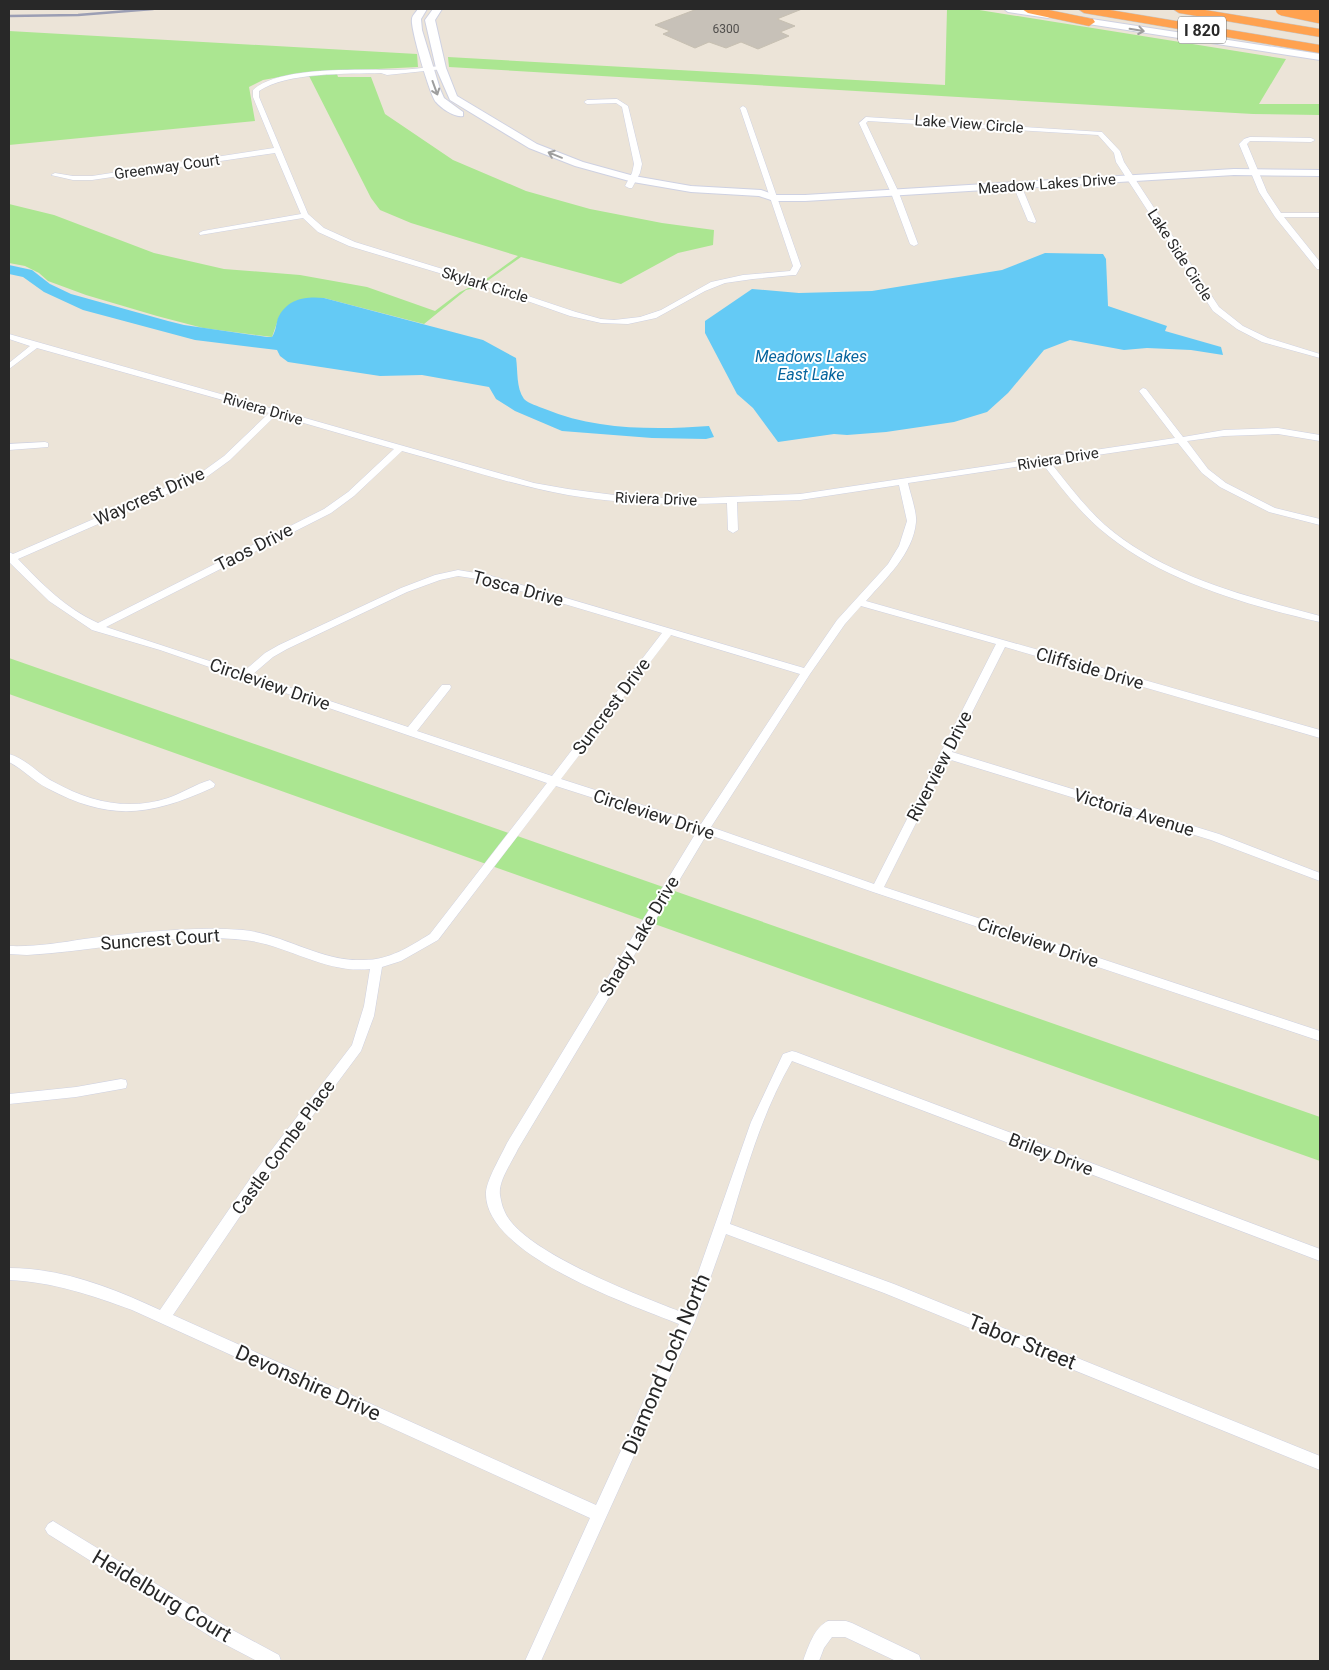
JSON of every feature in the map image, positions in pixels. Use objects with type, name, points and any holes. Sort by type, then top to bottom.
[{"type":"highway","points":[[1028,9],[1089,22]]},
{"type":"highway","name":"I 820","points":[[1084,9],[1320,49]]},
{"type":"highway","points":[[1129,9],[1320,39]]},
{"type":"highway","points":[[1153,9],[1320,39]]},
{"type":"highway","points":[[1179,9],[1320,33]]},
{"type":"highway","name":"I 820","points":[[1235,9],[1320,24]]},
{"type":"highway","points":[[1275,9],[1320,16]]},
{"type":"highway","points":[[1282,9],[1320,16]]},
{"type":"street","points":[[422,9],[416,19],[417,30],[440,100],[466,118]]},
{"type":"street","name":"Meadow Lakes Drive","points":[[437,9],[430,20],[441,68],[453,98],[507,132],[556,156],[631,182]]},
{"type":"street","points":[[1008,9],[1320,57]]},
{"type":"street","name":"Skylark Circle","points":[[441,68],[393,72],[374,76],[328,75],[270,80],[259,86],[256,90],[256,97],[305,215],[321,230],[352,244],[568,312],[606,322],[628,322],[646,319],[670,310],[714,284],[744,278],[793,273],[797,266],[774,198]]},
{"type":"street","points":[[587,102],[616,100],[626,106],[638,164],[631,182]]},
{"type":"street","points":[[743,108],[774,198]]},
{"type":"street","name":"Lake View Circle","points":[[894,193],[862,124],[866,119],[1097,132],[1116,153],[1132,178]]},
{"type":"street","points":[[1311,140],[1246,140],[1243,144],[1263,192],[1278,215],[1320,267]]},
{"type":"street","name":"Meadow Lakes Drive","points":[[514,147],[568,170],[708,199],[762,202],[774,198],[805,198],[1132,178],[1254,172],[1320,173]]},
{"type":"street","name":"Greenway Court","points":[[55,175],[73,178],[92,178],[278,150]]},
{"type":"street","name":"Lake Side Circle","points":[[1132,178],[1216,309],[1234,325],[1254,336],[1275,344],[1320,356]]},
{"type":"street","points":[[1017,185],[1032,221]]},
{"type":"street","points":[[894,193],[914,244]]},
{"type":"street","points":[[203,233],[305,215]]},
{"type":"street","points":[[1278,215],[1320,215]]},
{"type":"street","name":"Riviera Drive","points":[[9,336],[400,448],[533,484],[577,494],[622,499],[680,502],[800,497],[1180,439],[1224,434],[1278,432],[1320,438]]},
{"type":"street","points":[[9,366],[36,345]]},
{"type":"street","points":[[1143,391],[1205,472],[1223,485],[1272,510],[1320,522]]},
{"type":"street","name":"Waycrest Drive","points":[[10,557],[205,474],[227,458],[275,412]]},
{"type":"street","points":[[9,447],[45,445]]},
{"type":"street","name":"Taos Drive","points":[[96,628],[160,593],[323,514],[336,505],[400,448]]},
{"type":"street","points":[[1045,461],[1088,513],[1111,534],[1143,555],[1184,576],[1238,597],[1320,618]]},
{"type":"street","name":"Shady Lake Drive","points":[[688,1321],[584,1278],[550,1261],[514,1235],[501,1220],[495,1208],[493,1193],[512,1147],[704,829],[806,672],[841,622],[892,566],[904,546],[912,521],[903,482]]},
{"type":"street","points":[[732,500],[733,530]]},
{"type":"street","name":"Circleview Drive","points":[[10,557],[50,598],[96,628],[122,638],[163,648],[554,781],[704,829],[877,889],[1320,1036]]},
{"type":"street","name":"Tosca Drive","points":[[244,676],[269,655],[283,647],[404,590],[438,577],[458,573],[484,577],[806,672]]},
{"type":"street","name":"Cliffside Drive","points":[[860,602],[1320,734]]},
{"type":"street","name":"Suncrest Drive","points":[[554,781],[668,631]]},
{"type":"street","name":"Riverview Drive","points":[[877,889],[1002,642]]},
{"type":"street","points":[[410,732],[446,687]]},
{"type":"street","name":"Victoria Avenue","points":[[945,754],[1215,837],[1320,877]]},
{"type":"street","points":[[9,758],[20,762],[49,784],[82,799],[118,809],[143,809],[167,803],[210,784]]},
{"type":"street","name":"Suncrest Court","points":[[9,950],[192,934],[246,936],[356,966],[376,965],[390,961],[434,937],[554,781]]},
{"type":"street","name":"Castle Combe Place","points":[[163,1318],[258,1177],[357,1047],[372,1002],[376,965]]},
{"type":"street","name":"Briley Drive","points":[[784,1062],[792,1056],[1320,1255]]},
{"type":"street","name":"Diamond Loch North","points":[[533,1661],[688,1321],[722,1227],[743,1158],[784,1062]]},
{"type":"street","points":[[9,1099],[76,1092],[121,1084]]},
{"type":"street","name":"Tabor Street","points":[[722,1227],[889,1288],[1320,1463]]},
{"type":"street","name":"Devonshire Drive","points":[[9,1274],[35,1274],[71,1283],[137,1306],[601,1515]]},
{"type":"street","name":"Heidelburg Court","points":[[53,1529],[220,1632],[273,1661]]},
{"type":"street","points":[[811,1661],[818,1644],[828,1629],[846,1629],[913,1661]]},
{"type":"green space","points":[[947,9],[973,9],[1286,59],[1259,104],[1320,104],[1320,115],[1253,114],[449,67],[448,57],[945,85]]},
{"type":"green space","points":[[9,31],[417,54],[418,67],[336,71],[338,77],[371,77],[385,114],[453,160],[526,191],[590,209],[662,223],[714,230],[713,245],[678,253],[621,284],[521,257],[479,287],[466,290],[424,324],[324,298],[279,317],[272,337],[203,328],[86,295],[48,281],[39,273],[25,266],[9,263],[9,204],[54,215],[154,253],[224,269],[300,275],[367,287],[435,311],[460,292],[485,280],[518,256],[411,223],[380,210],[371,198],[307,72],[263,80],[249,87],[255,121],[9,145]]},
{"type":"green space","points":[[9,658],[1320,1117],[1320,1161],[9,694]]},
{"type":"water","name":"Meadows Lakes East Lake","points":[[1045,253],[1103,254],[1106,259],[1108,306],[1167,326],[1165,331],[1221,347],[1223,355],[1191,350],[1147,348],[1124,350],[1070,340],[1044,350],[1008,393],[987,412],[954,422],[886,432],[834,434],[778,442],[753,408],[737,394],[705,333],[705,321],[752,289],[799,293],[872,291],[1002,270]]},
{"type":"water","points":[[9,265],[32,270],[50,284],[71,294],[184,325],[267,337],[272,337],[278,318],[286,307],[303,298],[324,298],[483,340],[516,358],[518,385],[524,399],[534,405],[564,416],[605,425],[626,427],[668,428],[709,426],[714,437],[706,439],[652,438],[562,431],[515,411],[496,399],[489,387],[422,375],[380,376],[288,362],[280,356],[277,350],[195,340],[83,310],[44,292],[23,277],[9,274]]},
{"type":"building","points":[[697,9],[802,9],[777,19],[795,26],[780,32],[789,36],[758,49],[741,42],[726,48],[709,42],[695,48],[663,34],[670,31],[655,25]]},
{"type":"railway","points":[[9,16],[78,15],[153,9]]}]
